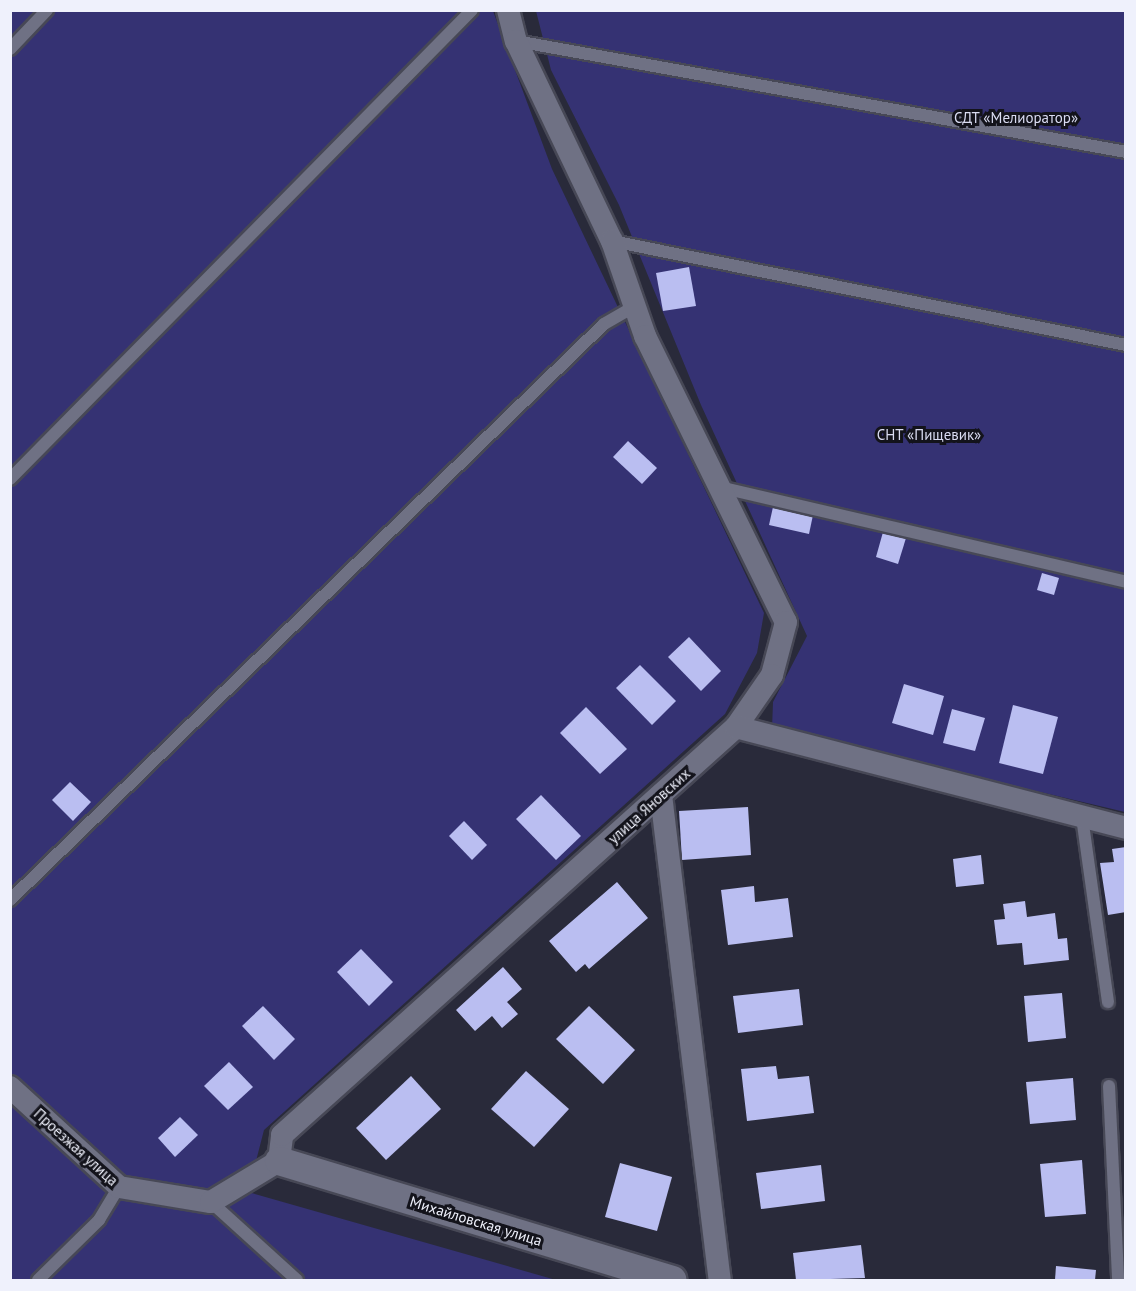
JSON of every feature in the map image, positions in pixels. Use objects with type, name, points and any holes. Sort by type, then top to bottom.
[{"type":"street","name":"улица Яновских","points":[[279,1161],[282,1135],[736,727],[772,675],[786,622],[718,487],[635,306],[612,241],[516,41],[508,10]]},
{"type":"street","points":[[736,727],[1125,828]]},
{"type":"street","points":[[661,795],[720,1281]]},
{"type":"street","name":"Проезжая улица","points":[[10,1087],[119,1187],[211,1202]]},
{"type":"street","points":[[211,1202],[279,1161]]},
{"type":"street","name":"Михайловская улица","points":[[279,1161],[672,1281]]},
{"type":"lane","points":[[10,49],[47,10]]},
{"type":"lane","points":[[10,479],[472,10]]},
{"type":"lane","points":[[516,41],[1125,153]]},
{"type":"lane","points":[[612,241],[1125,345]]},
{"type":"lane","points":[[10,900],[604,324],[635,306]]},
{"type":"lane","points":[[718,487],[1125,582]]},
{"type":"lane","points":[[1082,817],[1108,1002]]},
{"type":"lane","points":[[1109,1086],[1118,1281]]},
{"type":"lane","points":[[38,1281],[99,1220],[119,1187]]},
{"type":"lane","points":[[211,1202],[297,1281]]},
{"type":"green space","points":[[10,11],[493,11],[552,169],[764,613],[757,653],[725,714],[264,1130],[248,1192],[556,1280],[11,1280]]},
{"type":"green space","name":"СНТ «Пищевик»","points":[[536,11],[1125,11],[1125,812],[772,729],[773,702],[807,636],[701,405],[619,205],[551,70]]},
{"type":"building","points":[[689,267],[696,306],[663,311],[656,273]]},
{"type":"building","points":[[628,441],[657,468],[642,484],[613,457]]},
{"type":"building","points":[[773,507],[813,515],[809,534],[769,525]]},
{"type":"building","points":[[883,532],[906,538],[898,564],[876,557]]},
{"type":"building","points":[[1042,573],[1059,578],[1054,595],[1037,590]]},
{"type":"building","points":[[689,637],[721,671],[701,691],[668,657]]},
{"type":"building","points":[[640,665],[676,701],[652,725],[616,688]]},
{"type":"building","points":[[904,684],[944,696],[933,735],[892,723]]},
{"type":"building","points":[[1013,705],[1058,717],[1043,774],[999,763]]},
{"type":"building","points":[[586,707],[627,749],[600,774],[560,733]]},
{"type":"building","points":[[952,709],[985,718],[975,751],[943,743]]},
{"type":"building","points":[[70,782],[91,802],[73,821],[52,800]]},
{"type":"building","points":[[541,795],[581,836],[556,860],[516,819]]},
{"type":"building","points":[[748,807],[751,855],[682,860],[679,811]]},
{"type":"building","points":[[464,821],[487,845],[472,860],[449,836]]},
{"type":"building","points":[[1126,847],[1126,912],[1108,915],[1100,863],[1114,862],[1112,849]]},
{"type":"building","points":[[981,855],[984,884],[956,887],[953,859]]},
{"type":"building","points":[[617,882],[648,918],[589,969],[585,964],[576,972],[549,941]]},
{"type":"building","points":[[754,886],[755,902],[788,898],[793,937],[728,945],[721,890]]},
{"type":"building","points":[[1025,901],[1027,917],[1055,913],[1058,939],[1067,938],[1069,960],[1024,965],[1022,943],[997,945],[994,920],[1005,919],[1003,904]]},
{"type":"building","points":[[361,949],[393,982],[369,1006],[337,972]]},
{"type":"building","points":[[503,967],[522,989],[507,1002],[518,1014],[502,1028],[492,1016],[475,1031],[456,1010]]},
{"type":"building","points":[[799,989],[803,1025],[738,1033],[733,996]]},
{"type":"building","points":[[1062,993],[1066,1038],[1028,1042],[1024,996]]},
{"type":"building","points":[[263,1006],[295,1039],[274,1060],[242,1026]]},
{"type":"building","points":[[589,1006],[635,1050],[603,1084],[556,1039]]},
{"type":"building","points":[[229,1062],[253,1087],[228,1110],[204,1086]]},
{"type":"building","points":[[776,1066],[778,1079],[809,1076],[814,1113],[747,1121],[741,1069]]},
{"type":"building","points":[[526,1071],[569,1109],[534,1147],[491,1109]]},
{"type":"building","points":[[411,1076],[441,1109],[386,1160],[356,1128]]},
{"type":"building","points":[[1073,1078],[1076,1120],[1030,1124],[1026,1082]]},
{"type":"building","points":[[180,1117],[198,1135],[175,1157],[158,1138]]},
{"type":"building","points":[[1082,1160],[1086,1214],[1045,1217],[1040,1164]]},
{"type":"building","points":[[620,1163],[672,1177],[657,1231],[605,1217]]},
{"type":"building","points":[[821,1165],[825,1201],[761,1209],[756,1173]]},
{"type":"building","points":[[861,1245],[865,1278],[796,1280],[793,1253]]},
{"type":"building","points":[[1056,1266],[1096,1270],[1095,1280],[1055,1280]]},
{"type":"park label","name":"СДТ «Мелиоратор»","points":[[1016,118]]}]
